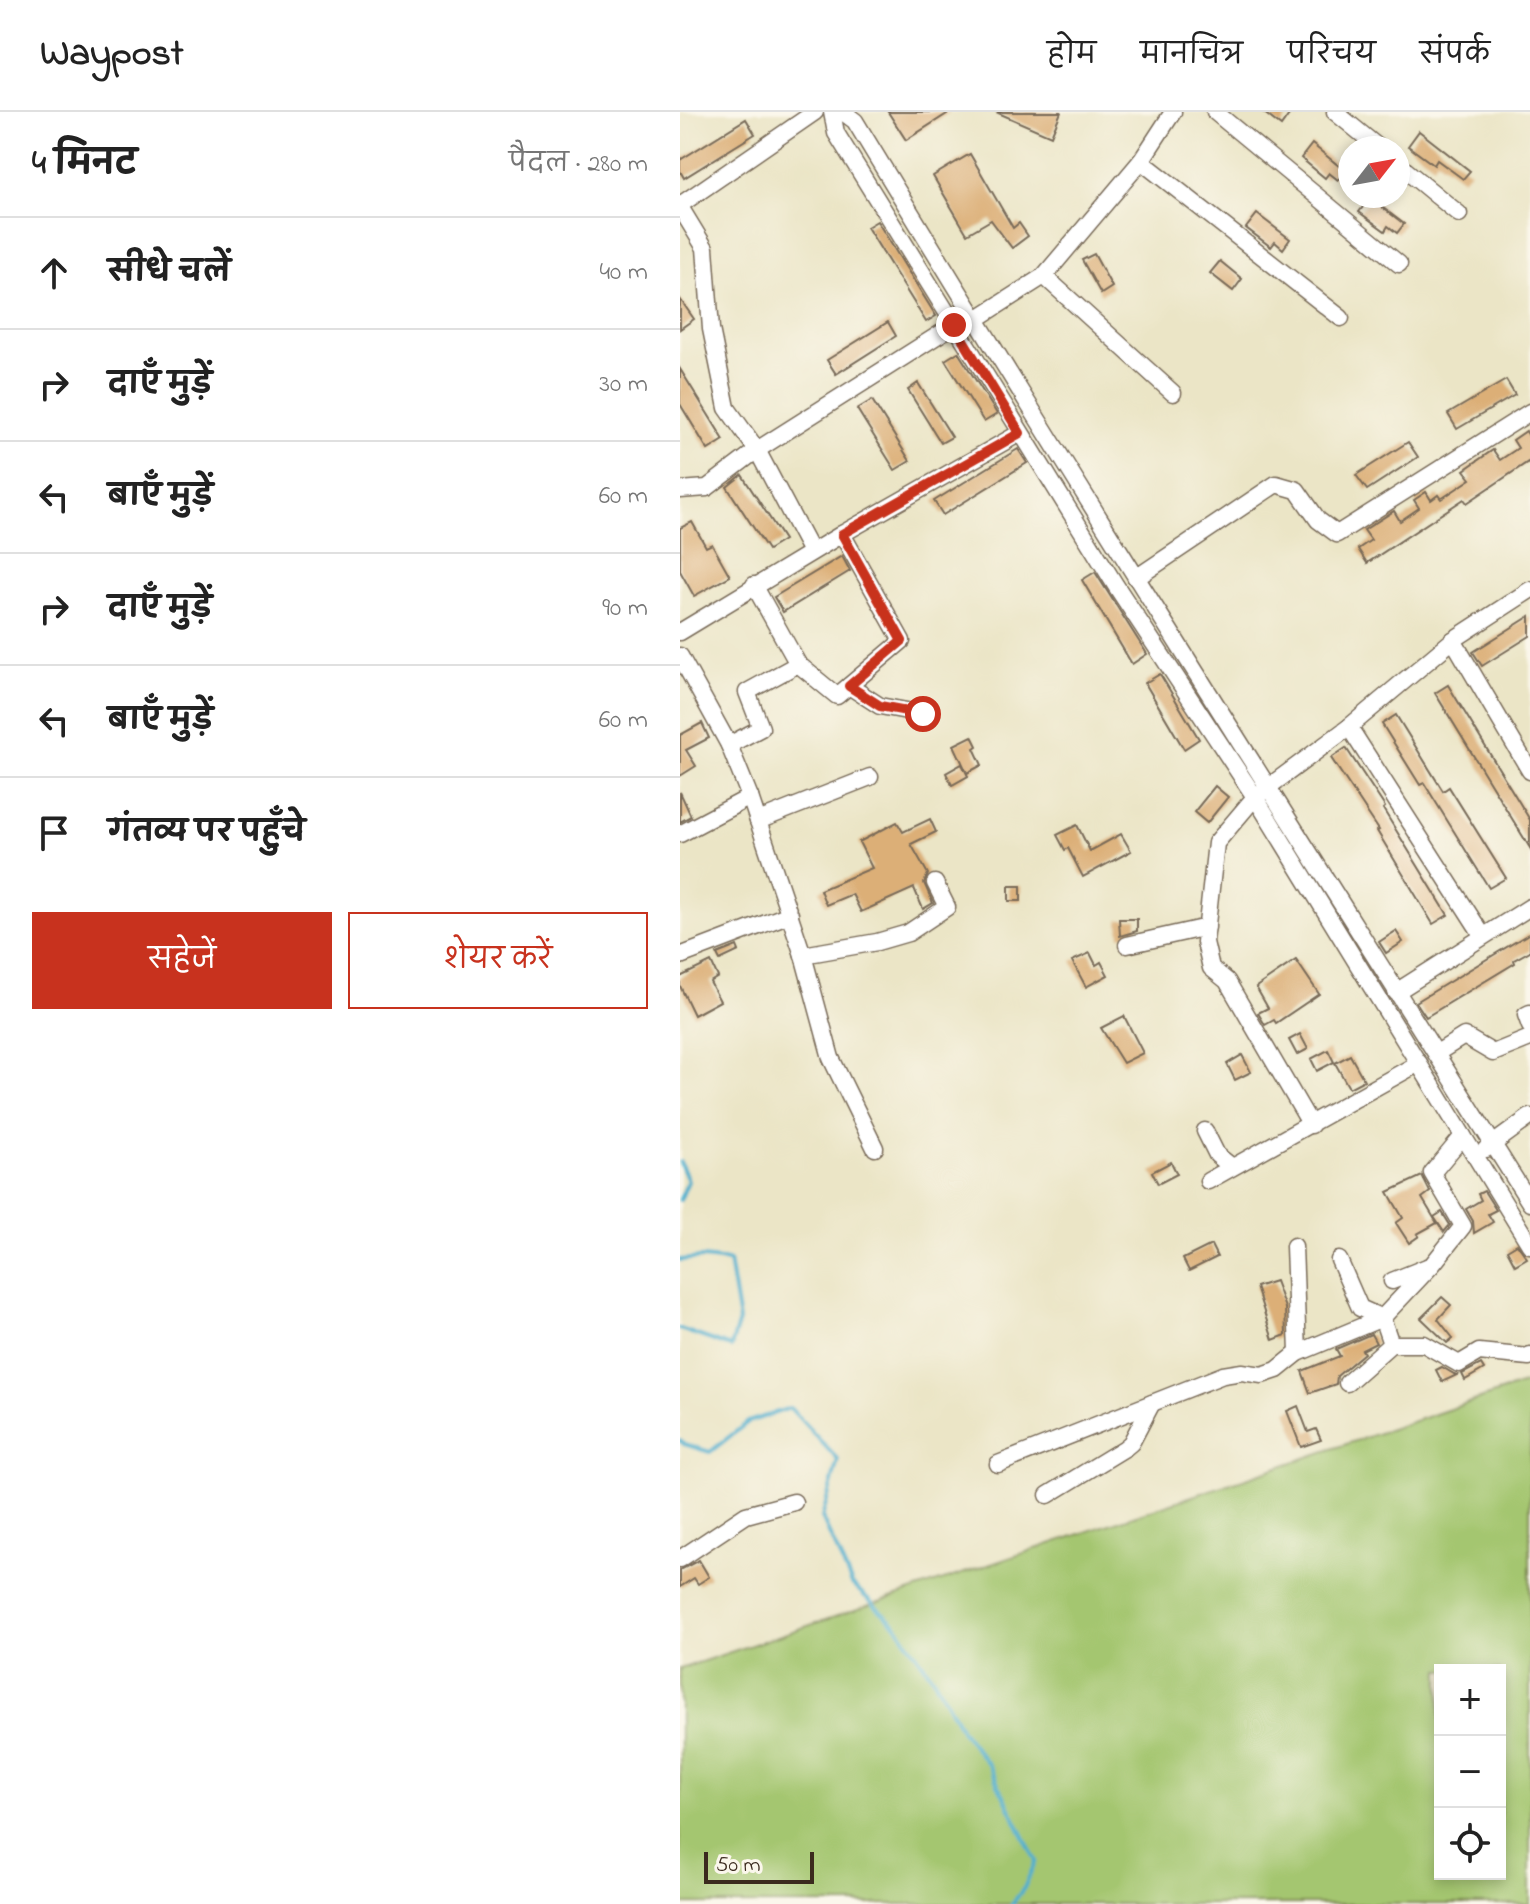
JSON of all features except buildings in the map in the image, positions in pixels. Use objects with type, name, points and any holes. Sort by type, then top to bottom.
[{"type":"street","points":[[811,552],[757,450],[727,408],[711,329],[705,248],[680,206],[815,112]]},
{"type":"street","points":[[832,112],[836,133],[1020,433],[1255,797],[1530,1245]]},
{"type":"street","points":[[843,112],[855,121],[975,320],[1530,1203]]},
{"type":"street","points":[[975,320],[1044,276],[1141,161],[1173,112]]},
{"type":"street","points":[[1215,112],[1399,264]]},
{"type":"street","points":[[1335,112],[1364,136]]},
{"type":"street","points":[[1141,161],[1341,318]]},
{"type":"street","points":[[1410,174],[1459,214]]},
{"type":"street","points":[[1044,276],[1173,393]]},
{"type":"street","points":[[680,490],[707,488],[757,450],[954,325]]},
{"type":"street","points":[[1136,578],[1276,484],[1297,490],[1318,520],[1337,534],[1530,412]]},
{"type":"street","points":[[680,632],[754,585],[1020,433]]},
{"type":"street","points":[[754,585],[798,664],[837,696],[902,641],[842,534]]},
{"type":"street","points":[[1311,1125],[1227,981],[1211,968],[1205,942],[1216,843],[1255,797],[1349,727],[1453,640],[1530,590]]},
{"type":"street","points":[[1453,640],[1525,753],[1530,771]]},
{"type":"street","points":[[680,656],[729,745],[750,797],[803,955],[831,1058],[875,1148]]},
{"type":"street","points":[[729,745],[761,728],[747,692],[798,664]]},
{"type":"street","points":[[849,686],[880,706],[923,714]]},
{"type":"street","points":[[1349,727],[1483,936]]},
{"type":"street","points":[[758,821],[870,777]]},
{"type":"street","points":[[680,834],[750,797]]},
{"type":"street","points":[[803,955],[877,942],[908,933],[947,907],[935,883]]},
{"type":"street","points":[[1396,992],[1530,907]]},
{"type":"street","points":[[680,956],[790,914]]},
{"type":"street","points":[[1127,945],[1207,927]]},
{"type":"street","points":[[1530,1013],[1526,1015],[1530,1026]]},
{"type":"street","points":[[1437,1053],[1464,1036],[1493,1053],[1530,1038]]},
{"type":"street","points":[[1208,1181],[1419,1063]]},
{"type":"street","points":[[1475,1156],[1530,1117]]},
{"type":"street","points":[[1205,1131],[1217,1155],[1232,1167]]},
{"type":"street","points":[[998,1464],[1223,1375],[1242,1372],[1262,1375],[1277,1370],[1298,1353],[1382,1318],[1432,1265],[1463,1226],[1432,1173],[1463,1136]]},
{"type":"street","points":[[1294,1246],[1298,1353]]},
{"type":"street","points":[[1339,1260],[1360,1308],[1382,1318],[1391,1344]]},
{"type":"street","points":[[1392,1281],[1432,1265]]},
{"type":"street","points":[[1347,1383],[1391,1344],[1424,1344],[1459,1364],[1479,1352],[1530,1355]]},
{"type":"street","points":[[1048,1495],[1131,1443],[1152,1403]]},
{"type":"street","points":[[680,1559],[746,1515],[794,1502]]},
{"type":"green space","points":[[1530,1382],[1530,1904],[680,1904],[680,1669]]},
{"type":"waterway","points":[[680,1162],[688,1181],[680,1200]]},
{"type":"waterway","points":[[680,1260],[702,1258],[729,1261],[739,1321],[731,1347],[680,1329]]},
{"type":"waterway","points":[[680,1440],[710,1452],[748,1422],[790,1408],[838,1460],[822,1518],[852,1584],[896,1625],[934,1679],[962,1731],[989,1766],[1036,1861],[1024,1888],[1012,1904]]},
{"type":"route","points":[[923,714],[880,706],[849,686],[902,641],[842,534],[1020,433],[954,325]]}]
